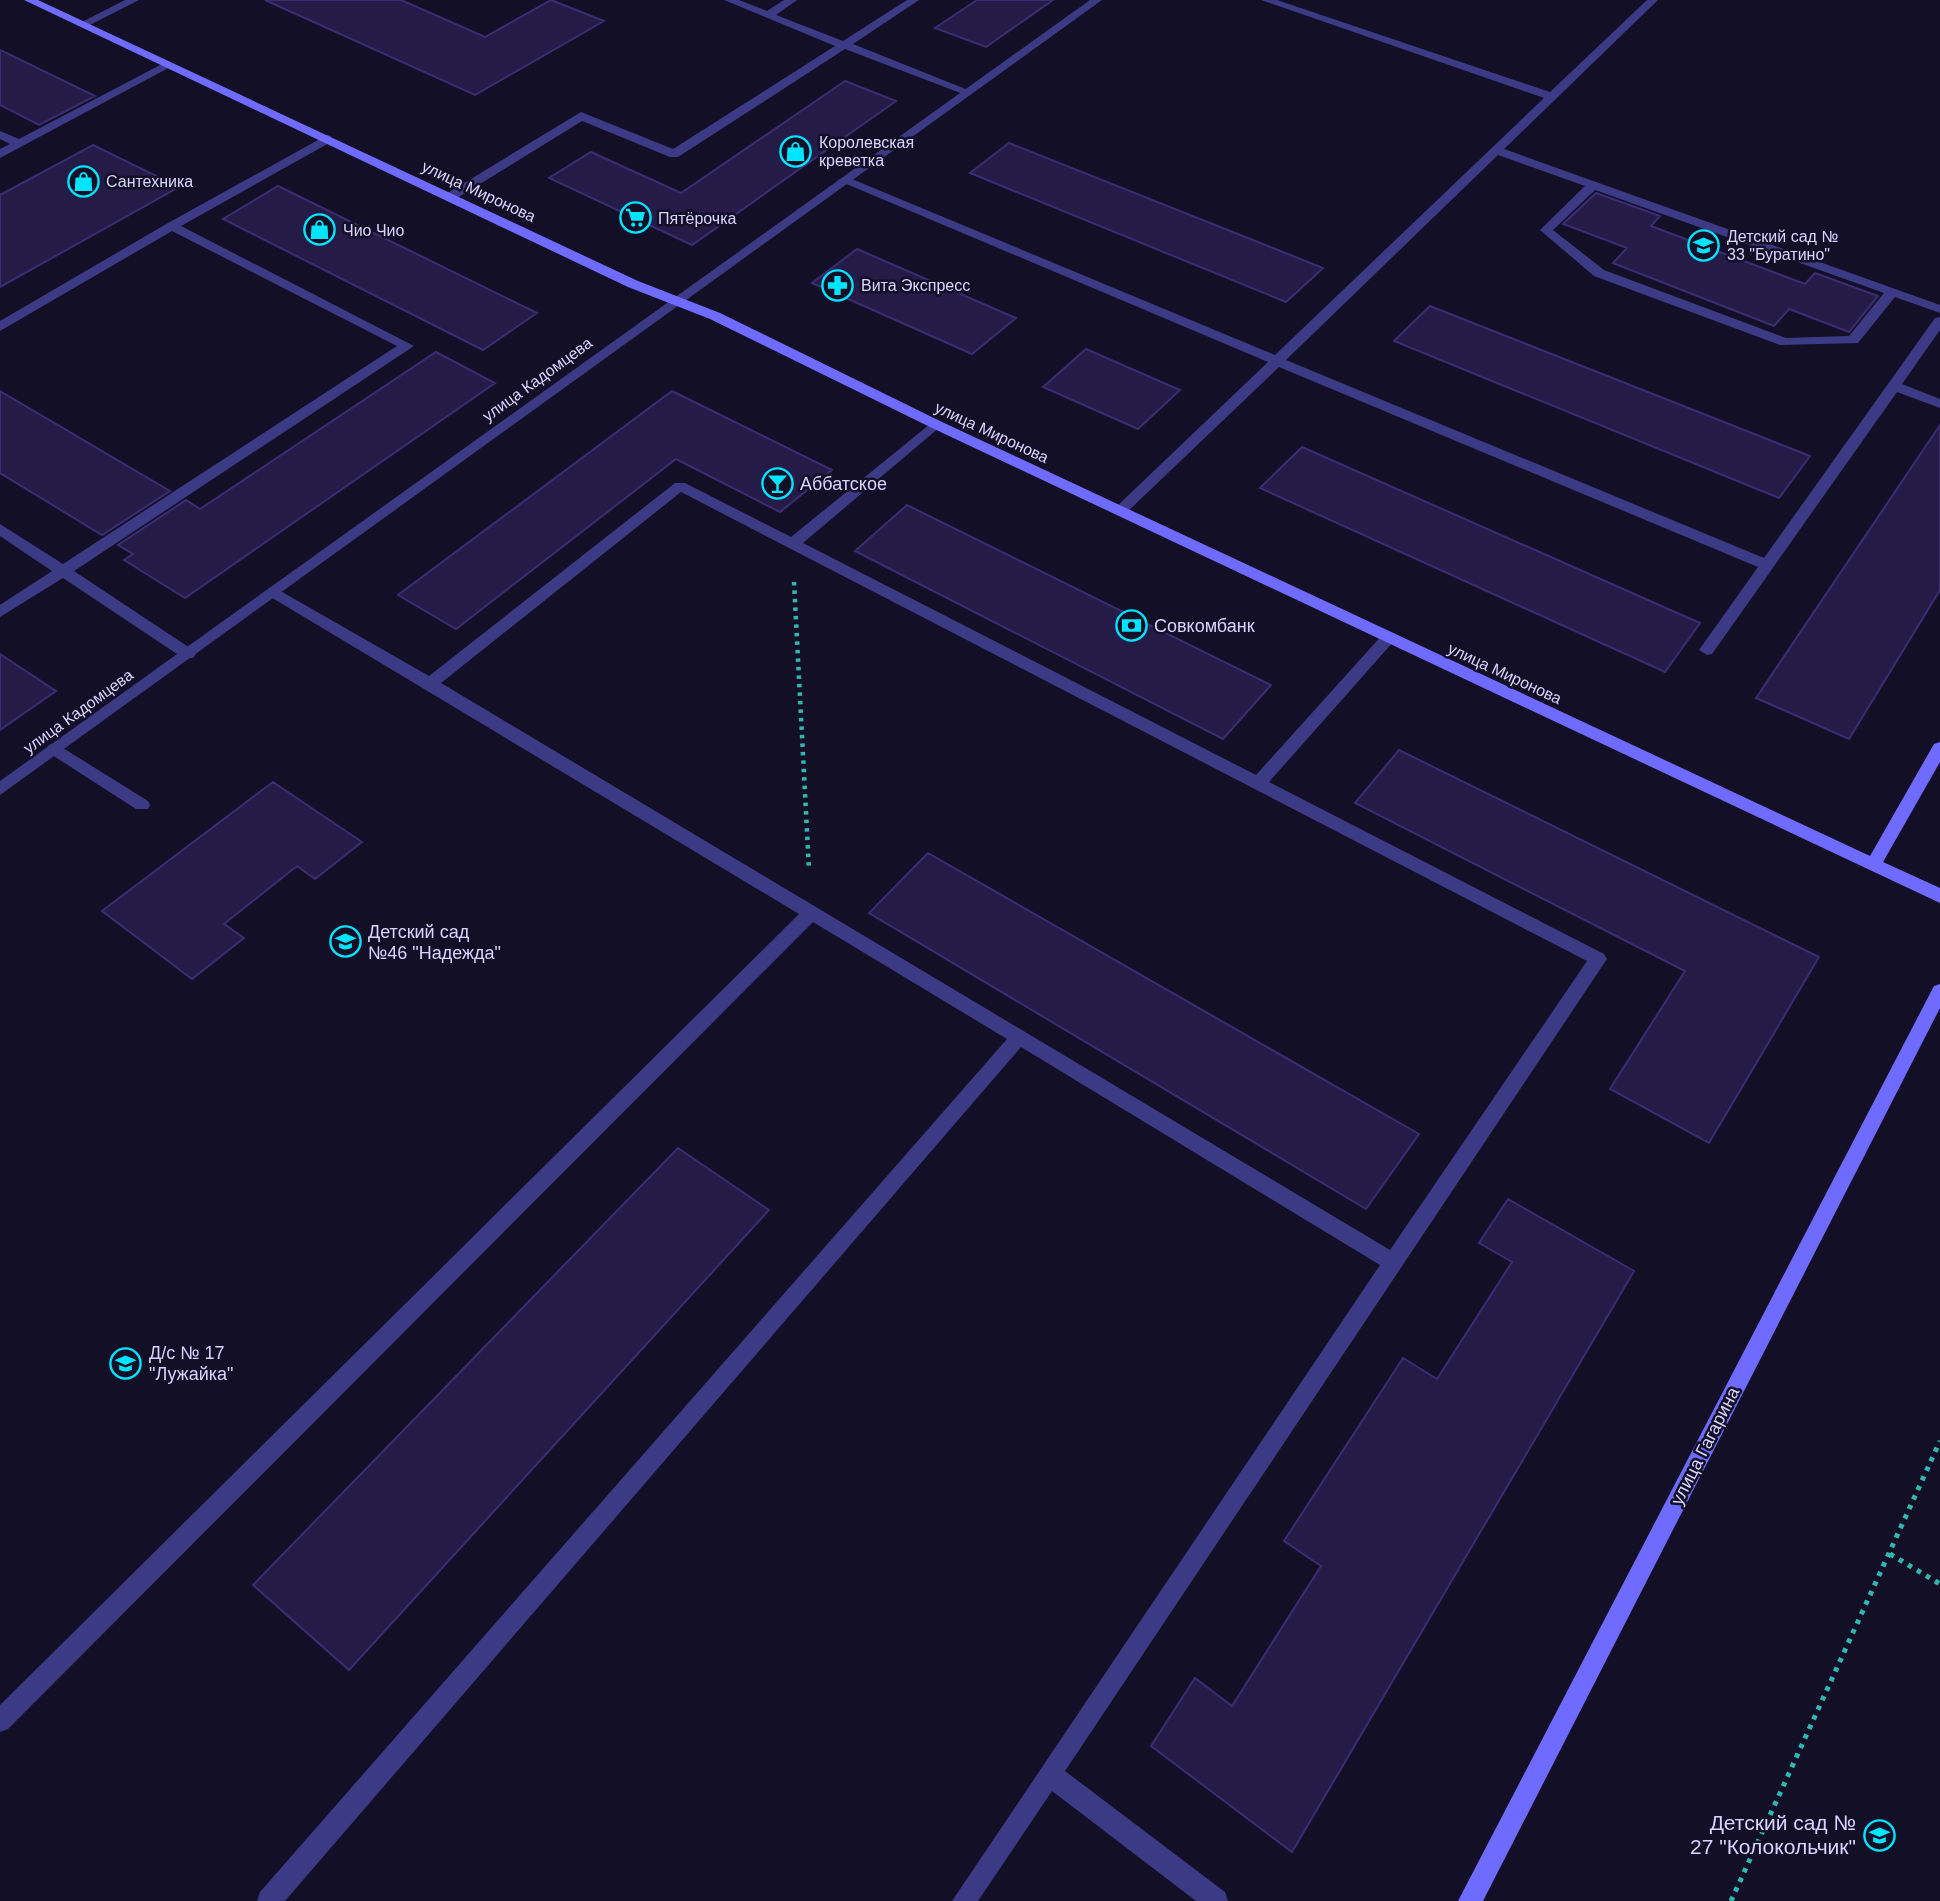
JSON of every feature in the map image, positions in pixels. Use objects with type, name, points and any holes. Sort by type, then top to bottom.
[{"type":"main road","name":"улица Миронова","points":[[29,0],[674,302],[715,316],[935,424],[1940,896]]},
{"type":"main road","points":[[1873,865],[1940,748]]},
{"type":"main road","name":"улица Гагарина","points":[[1470,1901],[1940,991]]},
{"type":"street","points":[[82,25],[134,0]]},
{"type":"street","points":[[729,0],[967,92]]},
{"type":"street","points":[[768,15],[792,0]]},
{"type":"street","points":[[450,197],[581,116],[674,155],[914,0]]},
{"type":"street","name":"улица Кадомцева","points":[[0,789],[843,180],[1097,0]]},
{"type":"street","points":[[1266,0],[1552,97]]},
{"type":"street","points":[[1120,511],[1653,0]]},
{"type":"street","points":[[0,154],[168,65]]},
{"type":"street","points":[[0,135],[19,144]]},
{"type":"street","points":[[0,327],[327,139]]},
{"type":"street","points":[[1497,151],[1940,309]]},
{"type":"street","points":[[843,180],[1767,565]]},
{"type":"street","points":[[1592,186],[1546,230],[1600,273],[1785,342],[1853,340],[1892,292]]},
{"type":"street","points":[[0,612],[407,346],[172,226]]},
{"type":"street","points":[[1707,650],[1940,321]]},
{"type":"street","points":[[1894,386],[1940,404]]},
{"type":"street","points":[[792,544],[935,424]]},
{"type":"street","points":[[429,684],[680,486],[1598,959],[964,1901]]},
{"type":"street","points":[[0,529],[188,654]]},
{"type":"street","points":[[272,593],[429,684],[1393,1262]]},
{"type":"street","points":[[1258,784],[1389,638]]},
{"type":"street","points":[[55,749],[142,806]]},
{"type":"street","points":[[0,1721],[811,913]]},
{"type":"street","points":[[269,1901],[1019,1037]]},
{"type":"street","points":[[1049,1774],[1216,1901]]},
{"type":"path","points":[[792,544],[811,913]]},
{"type":"path","points":[[1731,1901],[1940,1441]]},
{"type":"path","points":[[1890,1554],[1940,1584]]},
{"type":"building","points":[[265,0],[401,0],[485,37],[551,0],[604,21],[475,95]]},
{"type":"building","points":[[977,0],[1053,0],[986,47],[935,28]]},
{"type":"building","points":[[0,50],[95,96],[39,125],[0,105]]},
{"type":"building","points":[[845,81],[896,101],[692,245],[549,178],[591,152],[681,193]]},
{"type":"building","points":[[1009,143],[1323,268],[1286,302],[970,173]]},
{"type":"building","points":[[93,145],[179,187],[0,287],[0,195]]},
{"type":"building","points":[[278,186],[537,313],[483,350],[223,219]]},
{"type":"building","points":[[1596,193],[1660,216],[1651,226],[1805,284],[1815,273],[1878,296],[1849,332],[1789,309],[1774,326],[1613,263],[1627,248],[1563,224]]},
{"type":"building","points":[[857,249],[1016,318],[972,354],[812,283]]},
{"type":"building","points":[[1430,306],[1810,456],[1779,498],[1394,341]]},
{"type":"building","points":[[1086,349],[1180,390],[1138,429],[1043,387]]},
{"type":"building","points":[[436,352],[495,383],[185,598],[124,560],[133,554],[118,545],[186,500],[200,509]]},
{"type":"building","points":[[0,391],[170,491],[102,535],[0,473]]},
{"type":"building","points":[[672,391],[832,470],[780,512],[676,459],[456,629],[398,595]]},
{"type":"building","points":[[1940,425],[1940,590],[1849,739],[1756,698]]},
{"type":"building","points":[[1302,447],[1700,623],[1665,672],[1260,488]]},
{"type":"building","points":[[907,505],[1271,685],[1223,739],[855,551]]},
{"type":"building","points":[[0,654],[56,691],[0,730]]},
{"type":"building","points":[[1399,750],[1819,957],[1709,1143],[1610,1089],[1685,971],[1355,803]]},
{"type":"building","points":[[273,782],[362,842],[315,879],[297,866],[224,924],[244,938],[192,979],[102,911]]},
{"type":"building","points":[[928,853],[1419,1134],[1366,1209],[869,913]]},
{"type":"building","points":[[678,1148],[769,1210],[349,1670],[253,1585]]},
{"type":"building","points":[[1508,1199],[1634,1271],[1292,1852],[1151,1746],[1195,1678],[1232,1706],[1321,1566],[1284,1541],[1403,1358],[1437,1379],[1512,1262],[1479,1243]]},
{"type":"place","name":"Королевская креветка","points":[[796,151]]},
{"type":"place","name":"Сантехника","points":[[83,181]]},
{"type":"place","name":"Пятёрочка","points":[[635,218]]},
{"type":"place","name":"Чио Чио","points":[[320,230]]},
{"type":"place","name":"Детский сад № 33 \"Буратино\"","points":[[1704,245]]},
{"type":"place","name":"Вита Экспресс","points":[[838,285]]},
{"type":"place","name":"Аббатское","points":[[777,484]]},
{"type":"place","name":"Совкомбанк","points":[[1131,626]]},
{"type":"place","name":"Детский сад №46 \"Надежда\"","points":[[345,942]]},
{"type":"place","name":"Д/с № 17 \"Лужайка\"","points":[[126,1363]]},
{"type":"place","name":"Детский сад № 27 \"Колокольчик\"","points":[[1879,1835]]}]
